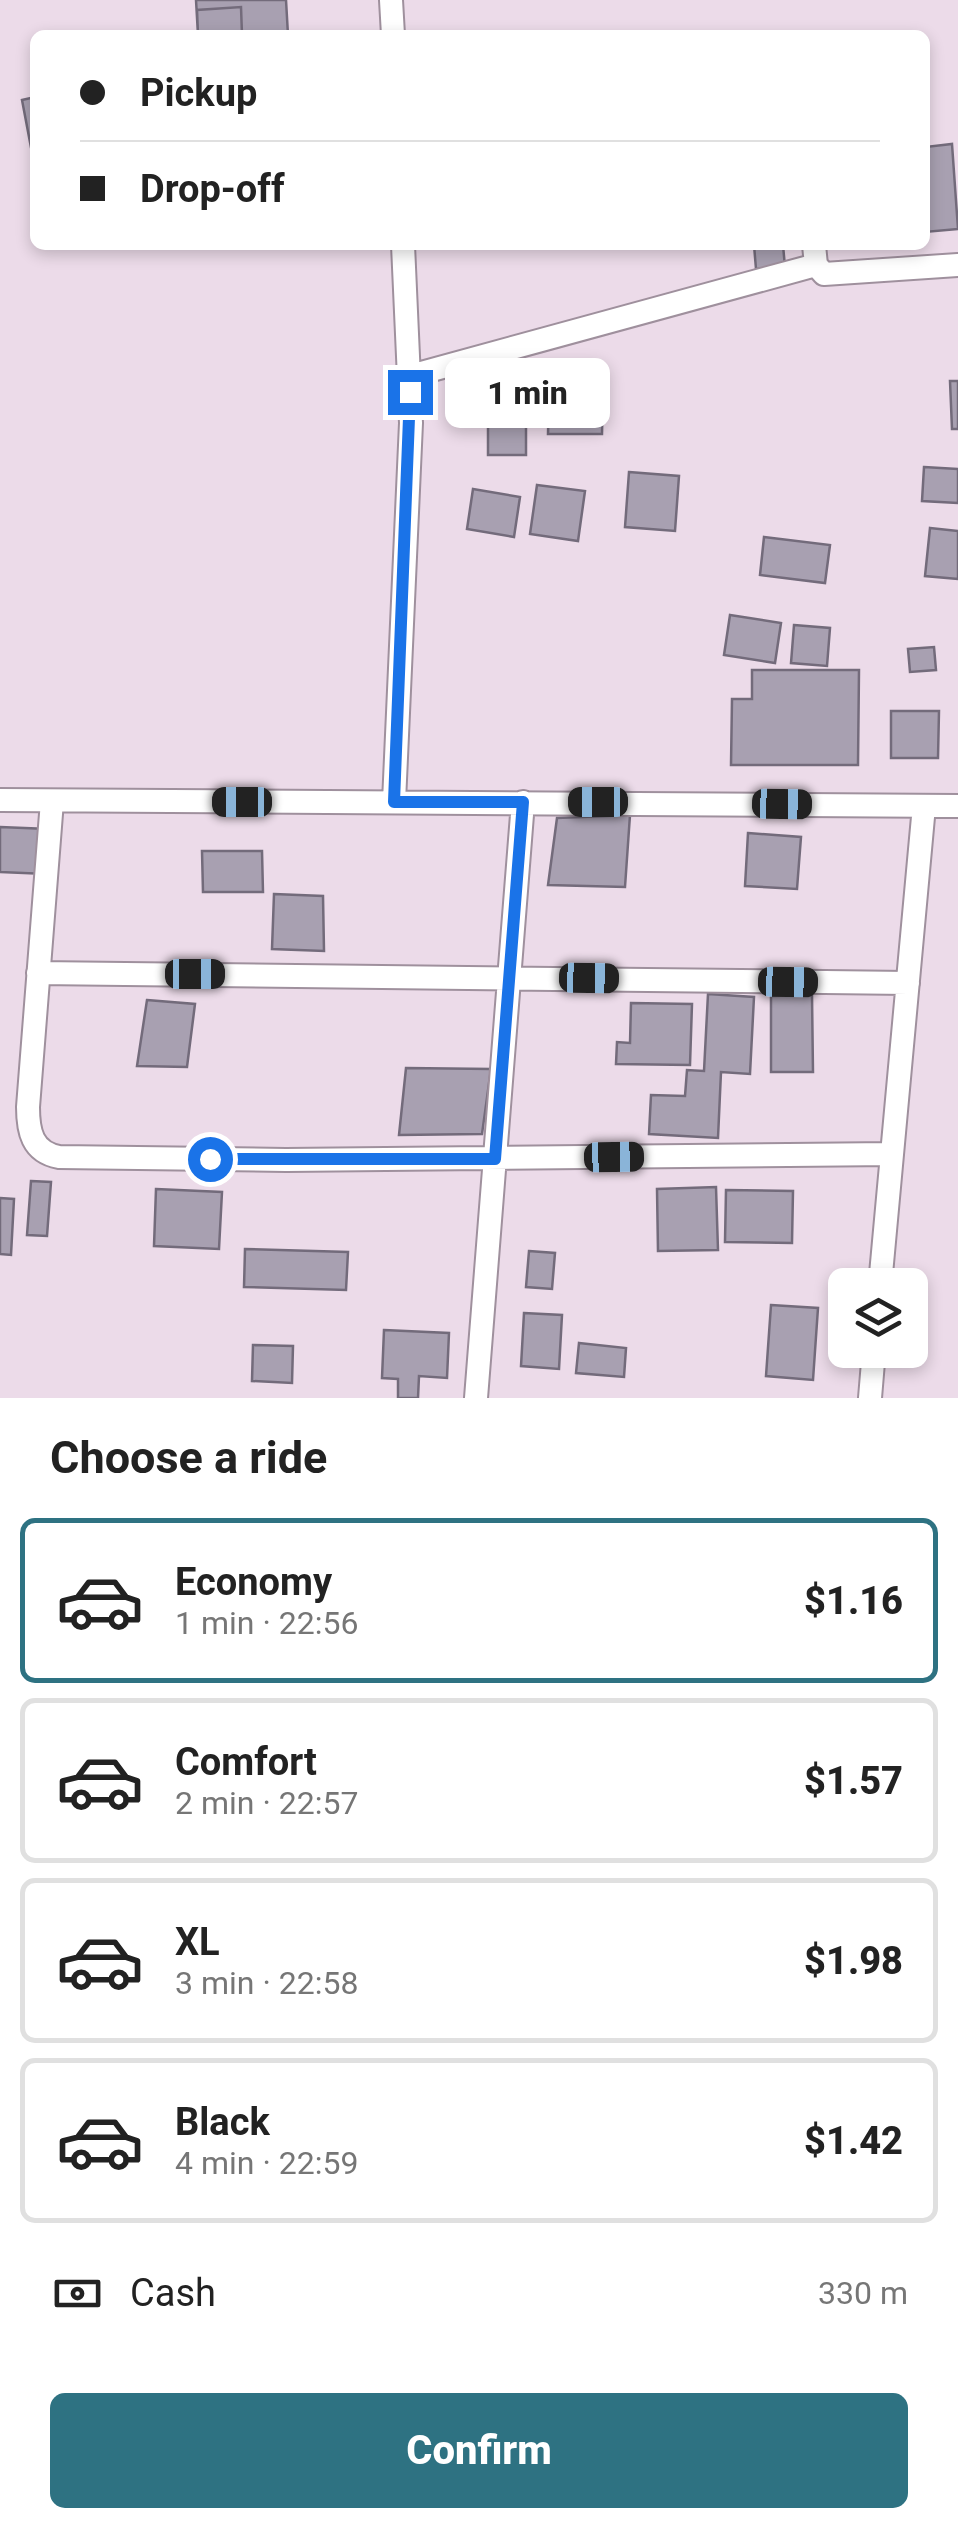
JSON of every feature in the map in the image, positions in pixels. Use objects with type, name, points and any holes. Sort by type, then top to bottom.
[{"type":"street","points":[[391,0],[392,30]]},
{"type":"street","points":[[394,802],[410,376],[403,250]]},
{"type":"street","points":[[410,376],[815,255],[824,274],[832,276],[958,265]]},
{"type":"street","points":[[0,800],[958,806]]},
{"type":"street","points":[[52,801],[28,1126],[45,1154],[59,1158],[248,1160],[892,1154]]},
{"type":"street","points":[[476,1398],[523,802]]},
{"type":"street","points":[[882,1268],[924,806]]},
{"type":"street","points":[[38,973],[908,984]]},
{"type":"street","points":[[870,1398],[872,1368]]},
{"type":"building","points":[[196,0],[286,0],[288,30],[198,30]]},
{"type":"building","points":[[241,7],[242,30],[198,30],[197,10]]},
{"type":"building","points":[[30,98],[30,142],[22,100]]},
{"type":"building","points":[[952,144],[958,229],[930,232],[930,146]]},
{"type":"building","points":[[754,250],[783,250],[785,267],[756,269]]},
{"type":"building","points":[[479,372],[526,372],[526,455],[488,455],[488,413],[503,413],[503,398],[479,398]]},
{"type":"building","points":[[950,381],[958,381],[958,429],[952,429]]},
{"type":"building","points":[[549,387],[603,388],[602,434],[548,434]]},
{"type":"building","points":[[924,467],[958,469],[958,503],[922,501]]},
{"type":"building","points":[[629,472],[679,476],[675,531],[625,527]]},
{"type":"building","points":[[537,485],[585,491],[578,541],[530,534]]},
{"type":"building","points":[[473,489],[520,497],[514,537],[467,529]]},
{"type":"building","points":[[930,528],[958,531],[958,579],[925,576]]},
{"type":"building","points":[[764,537],[830,545],[825,583],[760,575]]},
{"type":"building","points":[[730,615],[781,623],[775,663],[724,655]]},
{"type":"building","points":[[794,625],[830,628],[827,666],[791,663]]},
{"type":"building","points":[[934,647],[936,670],[910,672],[908,649]]},
{"type":"building","points":[[752,670],[859,670],[858,765],[731,765],[732,699],[752,699]]},
{"type":"building","points":[[891,711],[939,711],[938,758],[891,758]]},
{"type":"building","points":[[630,815],[625,887],[548,885],[557,818]]},
{"type":"building","points":[[0,827],[48,829],[46,874],[0,872]]},
{"type":"building","points":[[748,833],[801,837],[797,889],[745,886]]},
{"type":"building","points":[[202,851],[262,851],[263,892],[203,892]]},
{"type":"building","points":[[274,894],[323,896],[324,951],[272,949]]},
{"type":"building","points":[[708,994],[754,997],[750,1074],[721,1072],[718,1138],[649,1134],[651,1095],[685,1096],[687,1070],[704,1071]]},
{"type":"building","points":[[812,995],[813,1072],[771,1072],[771,996]]},
{"type":"building","points":[[147,1000],[195,1004],[187,1067],[137,1066]]},
{"type":"building","points":[[631,1003],[692,1004],[690,1065],[616,1064],[617,1042],[630,1043]]},
{"type":"building","points":[[406,1068],[491,1069],[482,1134],[399,1135]]},
{"type":"building","points":[[31,1181],[51,1182],[47,1236],[27,1235]]},
{"type":"building","points":[[716,1187],[718,1250],[658,1251],[657,1189]]},
{"type":"building","points":[[156,1189],[222,1192],[219,1249],[154,1246]]},
{"type":"building","points":[[726,1190],[793,1191],[792,1243],[725,1242]]},
{"type":"building","points":[[0,1198],[14,1199],[11,1255],[0,1254]]},
{"type":"building","points":[[245,1249],[348,1252],[346,1290],[244,1287]]},
{"type":"building","points":[[529,1251],[555,1253],[552,1289],[526,1287]]},
{"type":"building","points":[[771,1305],[818,1308],[813,1380],[766,1376]]},
{"type":"building","points":[[524,1313],[562,1315],[559,1369],[521,1366]]},
{"type":"building","points":[[384,1330],[449,1333],[447,1378],[419,1376],[418,1398],[398,1398],[398,1379],[382,1378]]},
{"type":"building","points":[[579,1343],[626,1348],[624,1377],[576,1373]]},
{"type":"building","points":[[253,1345],[293,1346],[292,1383],[252,1381]]},
{"type":"route","points":[[210,1159],[495,1159],[523,802],[394,802],[410,392]]}]
